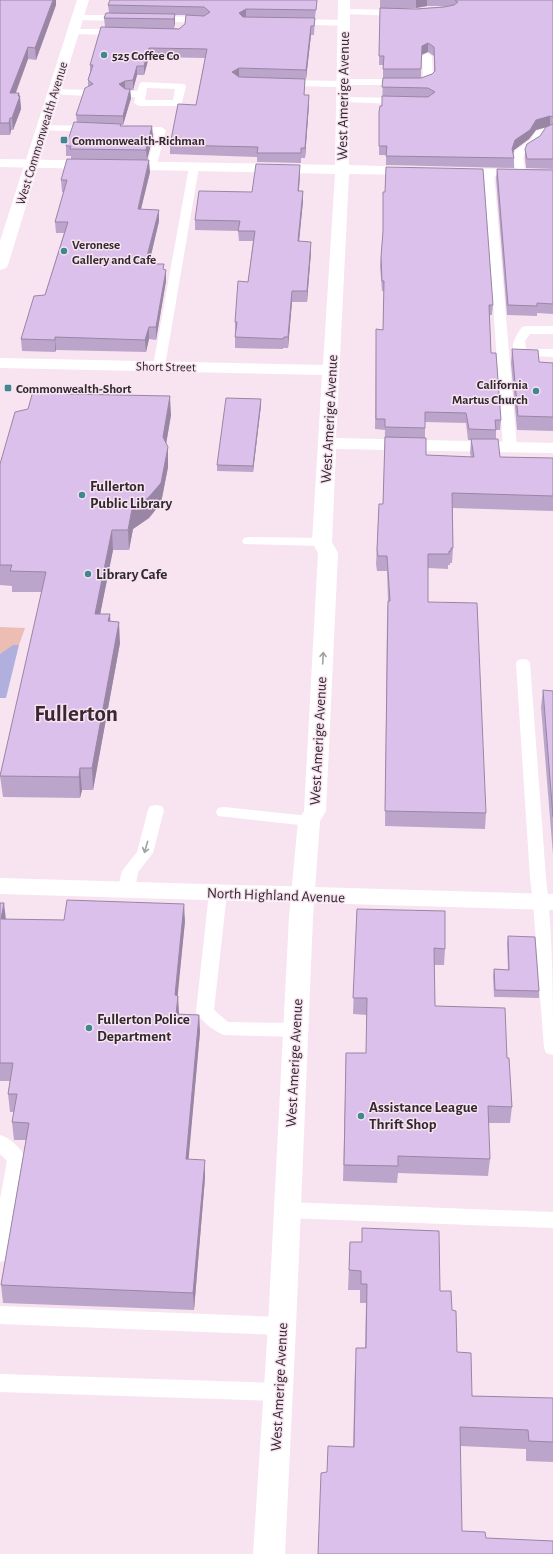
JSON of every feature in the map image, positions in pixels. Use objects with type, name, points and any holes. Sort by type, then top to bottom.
[{"type":"street","name":"West Commonwealth Avenue","points":[[0,265],[5,236],[31,164],[83,0]]},
{"type":"street","name":"West Amerige Avenue","points":[[269,1554],[282,1326],[302,896],[309,821],[315,810],[328,553],[322,542],[345,107],[343,83],[344,12]]},
{"type":"street","points":[[0,163],[427,171]]},
{"type":"street","points":[[442,172],[553,174]]},
{"type":"street","name":"Short Street","points":[[0,363],[331,370]]},
{"type":"street","points":[[328,443],[553,448]]},
{"type":"street","name":"North Highland Avenue","points":[[0,886],[548,902]]},
{"type":"lane","points":[[284,22],[344,12],[408,13]]},
{"type":"lane","points":[[77,18],[204,20]]},
{"type":"lane","points":[[73,32],[134,32]]},
{"type":"lane","points":[[276,83],[421,82],[428,80],[427,56]]},
{"type":"lane","points":[[54,92],[87,93]]},
{"type":"lane","points":[[126,94],[141,94]]},
{"type":"lane","points":[[345,107],[413,102]]},
{"type":"lane","points":[[42,128],[106,129]]},
{"type":"lane","points":[[121,130],[161,130],[152,166]]},
{"type":"lane","points":[[521,174],[518,158],[520,151],[534,142],[540,134],[550,130]]},
{"type":"lane","points":[[159,366],[194,167]]},
{"type":"lane","points":[[489,173],[510,448]]},
{"type":"lane","points":[[553,330],[526,330],[519,341],[520,352],[553,353]]},
{"type":"lane","points":[[249,541],[322,542]]},
{"type":"lane","points":[[522,663],[538,878],[548,902],[553,1048]]},
{"type":"lane","points":[[126,890],[130,871],[146,853],[156,810]]},
{"type":"lane","points":[[224,812],[309,821]]},
{"type":"lane","points":[[218,893],[205,1012],[224,1028],[296,1030]]},
{"type":"lane","points":[[0,1142],[17,1159],[0,1254]]},
{"type":"lane","points":[[287,1210],[553,1220]]},
{"type":"lane","points":[[0,1315],[282,1326]]},
{"type":"lane","points":[[0,1383],[278,1392]]},
{"type":"shaded area","points":[[0,627],[25,628],[19,645],[13,646],[0,654]]},
{"type":"water","points":[[13,645],[19,645],[6,698],[0,698],[0,654]]},
{"type":"building","points":[[0,0],[53,0],[35,48],[28,47],[10,93],[19,93],[18,96],[20,96],[9,123],[0,123]]},
{"type":"building","points":[[110,0],[317,0],[316,10],[246,9],[239,13],[243,17],[315,18],[314,26],[311,26],[306,70],[239,68],[232,72],[239,77],[305,79],[304,95],[309,95],[305,148],[301,148],[301,153],[257,153],[258,147],[170,145],[178,104],[196,105],[207,49],[149,48],[144,66],[137,66],[133,80],[125,81],[119,84],[125,89],[130,89],[123,116],[76,115],[85,88],[93,84],[88,80],[93,65],[90,65],[101,27],[179,29],[185,24],[186,15],[204,16],[210,12],[204,7],[108,5]]},
{"type":"building","points":[[455,0],[553,0],[553,117],[550,116],[536,120],[530,130],[515,140],[512,149],[514,158],[386,156],[387,146],[379,146],[379,112],[380,106],[382,106],[382,96],[428,97],[435,92],[428,88],[382,87],[383,78],[421,78],[432,74],[435,71],[434,47],[428,43],[422,46],[421,69],[383,69],[384,56],[379,56],[380,8],[416,9],[444,7],[454,5],[458,2]]},
{"type":"building","points":[[106,13],[175,14],[174,19],[104,18]]},
{"type":"building","points":[[74,122],[121,124],[120,126],[152,126],[146,150],[70,149],[71,146],[66,146]]},
{"type":"building","points":[[553,124],[553,159],[527,159],[525,149],[527,144],[540,136],[546,127]]},
{"type":"building","points":[[67,159],[149,160],[138,209],[159,210],[145,264],[164,264],[163,269],[166,270],[156,327],[149,327],[145,340],[55,337],[55,340],[21,339],[34,296],[45,295],[68,222],[55,222],[67,180],[61,180]]},
{"type":"building","points":[[256,164],[300,165],[298,191],[303,191],[298,241],[311,242],[307,291],[292,291],[288,337],[284,337],[283,339],[235,337],[238,281],[248,282],[255,231],[238,231],[240,221],[195,220],[199,191],[252,192]]},
{"type":"building","points":[[386,167],[483,169],[493,305],[489,305],[491,353],[496,353],[501,420],[495,420],[496,430],[469,429],[466,413],[425,412],[425,428],[385,427],[385,419],[376,419],[376,329],[383,330],[384,281],[382,281],[381,257],[383,192],[385,192]]},
{"type":"building","points":[[497,169],[553,170],[553,304],[537,303],[537,306],[508,305]]},
{"type":"building","name":"California Martus Church","points":[[512,349],[538,350],[539,362],[553,363],[553,417],[518,416]]},
{"type":"building","points":[[33,391],[66,391],[66,394],[170,396],[163,437],[168,447],[161,483],[148,498],[132,509],[128,530],[112,530],[95,614],[110,614],[108,621],[119,622],[92,768],[80,768],[79,777],[0,776],[46,572],[10,571],[12,565],[0,565],[0,464],[15,412],[28,409]]},
{"type":"building","points":[[226,398],[261,399],[253,466],[217,465]]},
{"type":"building","points":[[385,437],[426,438],[426,455],[474,457],[471,439],[498,439],[500,457],[553,458],[553,496],[452,493],[453,548],[449,551],[449,554],[428,554],[428,602],[477,603],[486,813],[385,811],[388,601],[390,601],[387,556],[378,556],[377,550],[379,504],[383,504]]},
{"type":"building","points":[[543,690],[553,691],[553,817]]},
{"type":"building","points":[[67,900],[184,904],[175,995],[178,996],[176,1014],[199,1015],[186,1159],[205,1160],[193,1293],[1,1285],[29,1123],[12,1122],[17,1094],[8,1094],[13,1063],[0,1063],[0,903],[4,903],[1,919],[64,920]]},
{"type":"building","points":[[357,909],[445,911],[445,949],[434,948],[435,1006],[505,1008],[507,1058],[509,1058],[512,1107],[488,1106],[490,1159],[398,1156],[398,1166],[344,1165],[346,1053],[366,1053],[367,998],[353,998]]},
{"type":"building","points":[[508,936],[535,937],[539,991],[495,990],[494,969],[509,970]]},
{"type":"building","points":[[362,1228],[439,1231],[440,1291],[451,1291],[452,1310],[456,1311],[457,1352],[471,1353],[472,1396],[553,1398],[553,1442],[529,1441],[528,1430],[460,1427],[462,1531],[485,1532],[486,1538],[553,1541],[553,1554],[318,1554],[321,1473],[327,1472],[328,1446],[354,1447],[356,1348],[366,1348],[367,1284],[361,1284],[361,1271],[349,1270],[350,1242],[362,1242]]},
{"type":"place","name":"525 Coffee Co","points":[[104,55]]},
{"type":"place","name":"Commonwealth-Richman","points":[[64,140]]},
{"type":"place","name":"Veronese Gallery and Cafe","points":[[64,251]]},
{"type":"place","name":"Commonwealth-Short","points":[[8,388]]},
{"type":"place","name":"California Martus Church","points":[[536,391]]},
{"type":"place","name":"Fullerton Public Library","points":[[82,495]]},
{"type":"place","name":"Library Cafe","points":[[88,574]]},
{"type":"place","name":"Fullerton Police Department","points":[[89,1028]]},
{"type":"place","name":"Assistance League Thrift Shop","points":[[361,1116]]},
{"type":"district","name":"Fullerton","points":[[76,713]]}]
